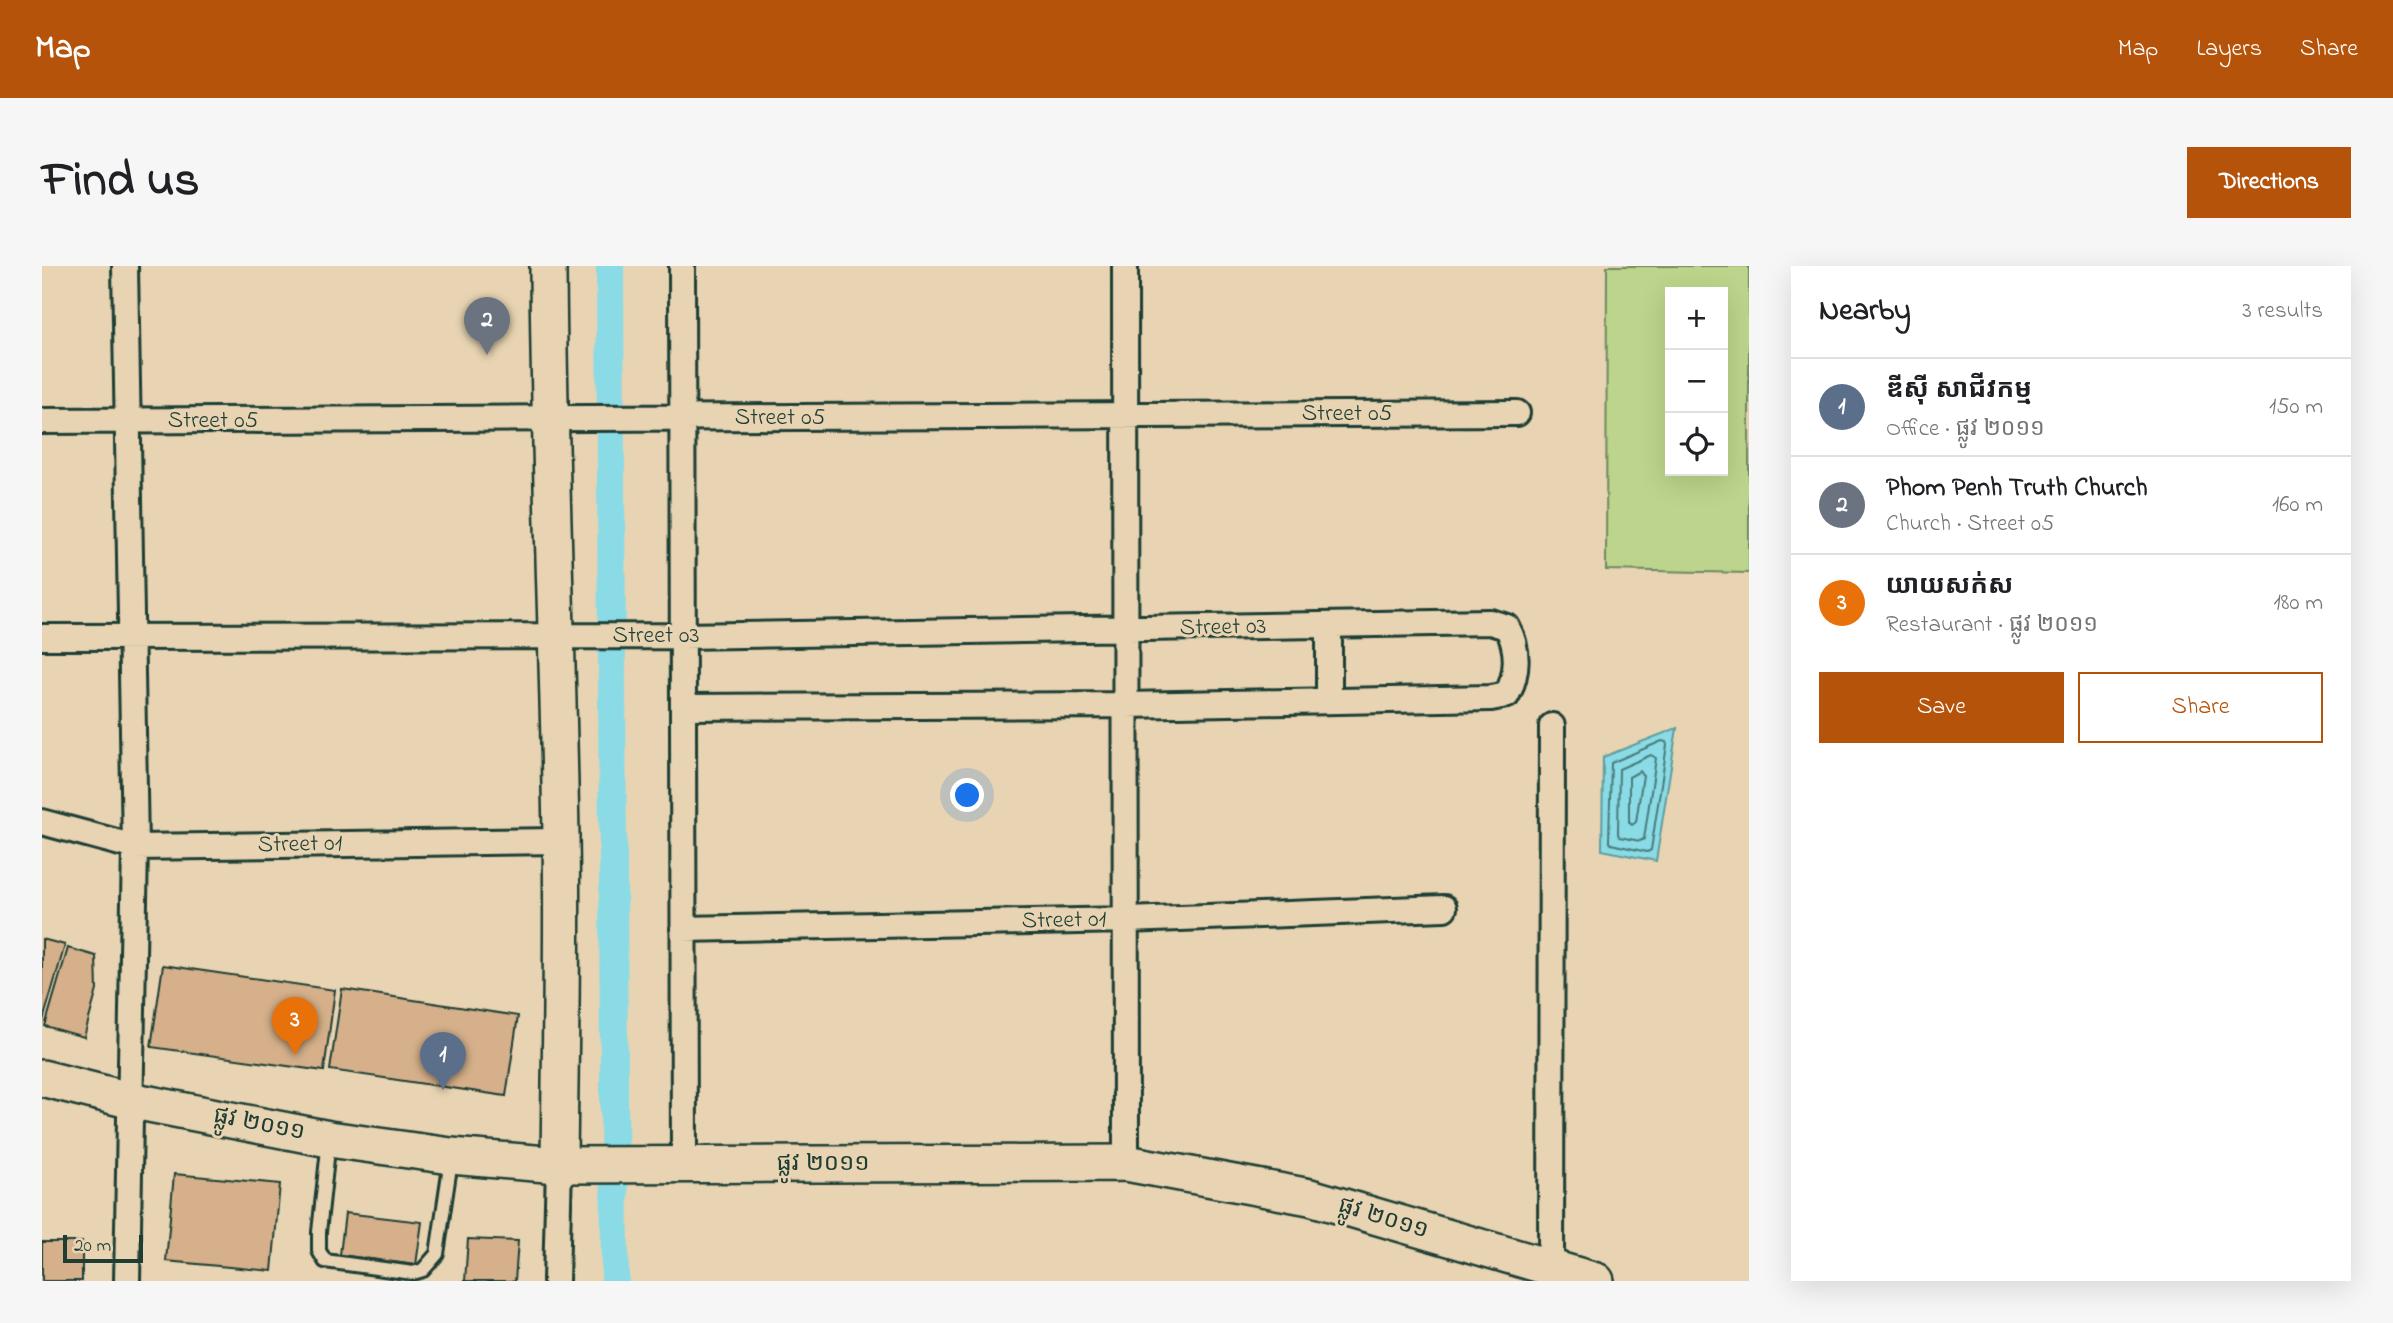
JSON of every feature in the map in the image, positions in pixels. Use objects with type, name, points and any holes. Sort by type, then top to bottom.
[{"type":"main road","points":[[548,266],[559,420],[562,841],[569,1166]]},
{"type":"main road","name":"ផ្លូវ ២០១១","points":[[42,1078],[129,1100],[329,1139],[451,1156],[569,1166],[1126,1163],[1310,1197],[1551,1275],[1596,1281]]},
{"type":"street","points":[[125,266],[135,847],[127,1281]]},
{"type":"street","points":[[675,1164],[683,929],[683,707],[678,636],[676,418],[682,266]]},
{"type":"street","points":[[1125,266],[1126,1163]]},
{"type":"street","name":"Street 05","points":[[42,421],[1517,413]]},
{"type":"street","name":"Street 03","points":[[42,637],[678,636],[1490,622],[1507,627],[1515,640],[1515,679],[1507,695],[1491,698],[1126,705],[683,707]]},
{"type":"street","points":[[1329,626],[1329,701]]},
{"type":"street","points":[[1551,1275],[1552,726]]},
{"type":"street","name":"Street 01","points":[[42,822],[135,847],[562,841]]},
{"type":"street","name":"Street 01","points":[[683,929],[1127,920],[1444,908]]},
{"type":"street","points":[[556,1281],[569,1166]]},
{"type":"lane","points":[[329,1139],[319,1232],[320,1251],[326,1261],[412,1273],[423,1270],[437,1254],[451,1156]]},
{"type":"green space","points":[[1607,266],[1749,266],[1749,573],[1606,570]]},
{"type":"water","points":[[1677,728],[1656,861],[1602,850],[1603,757]]},
{"type":"building","points":[[42,939],[65,945],[42,1024]]},
{"type":"building","points":[[68,948],[96,956],[97,990],[84,1037],[45,1026]]},
{"type":"building","points":[[163,965],[335,990],[324,1071],[151,1047]]},
{"type":"building","points":[[342,989],[518,1016],[506,1096],[330,1070]]},
{"type":"building","points":[[174,1174],[280,1184],[272,1271],[166,1261]]},
{"type":"building","points":[[345,1213],[422,1222],[416,1265],[340,1255]]},
{"type":"building","points":[[468,1239],[518,1241],[515,1281],[465,1281]]},
{"type":"building","points":[[42,1242],[82,1242],[82,1281],[42,1281]]},
{"type":"waterway","points":[[610,266],[615,1281]]},
{"type":"place","name":"Phom Penh Truth Church","points":[[487,355]]},
{"type":"place","name":"យាយសក់ស","points":[[295,1055]]},
{"type":"place","name":"ឌីស៊ី សាជីវកម្ម","points":[[443,1090]]}]
